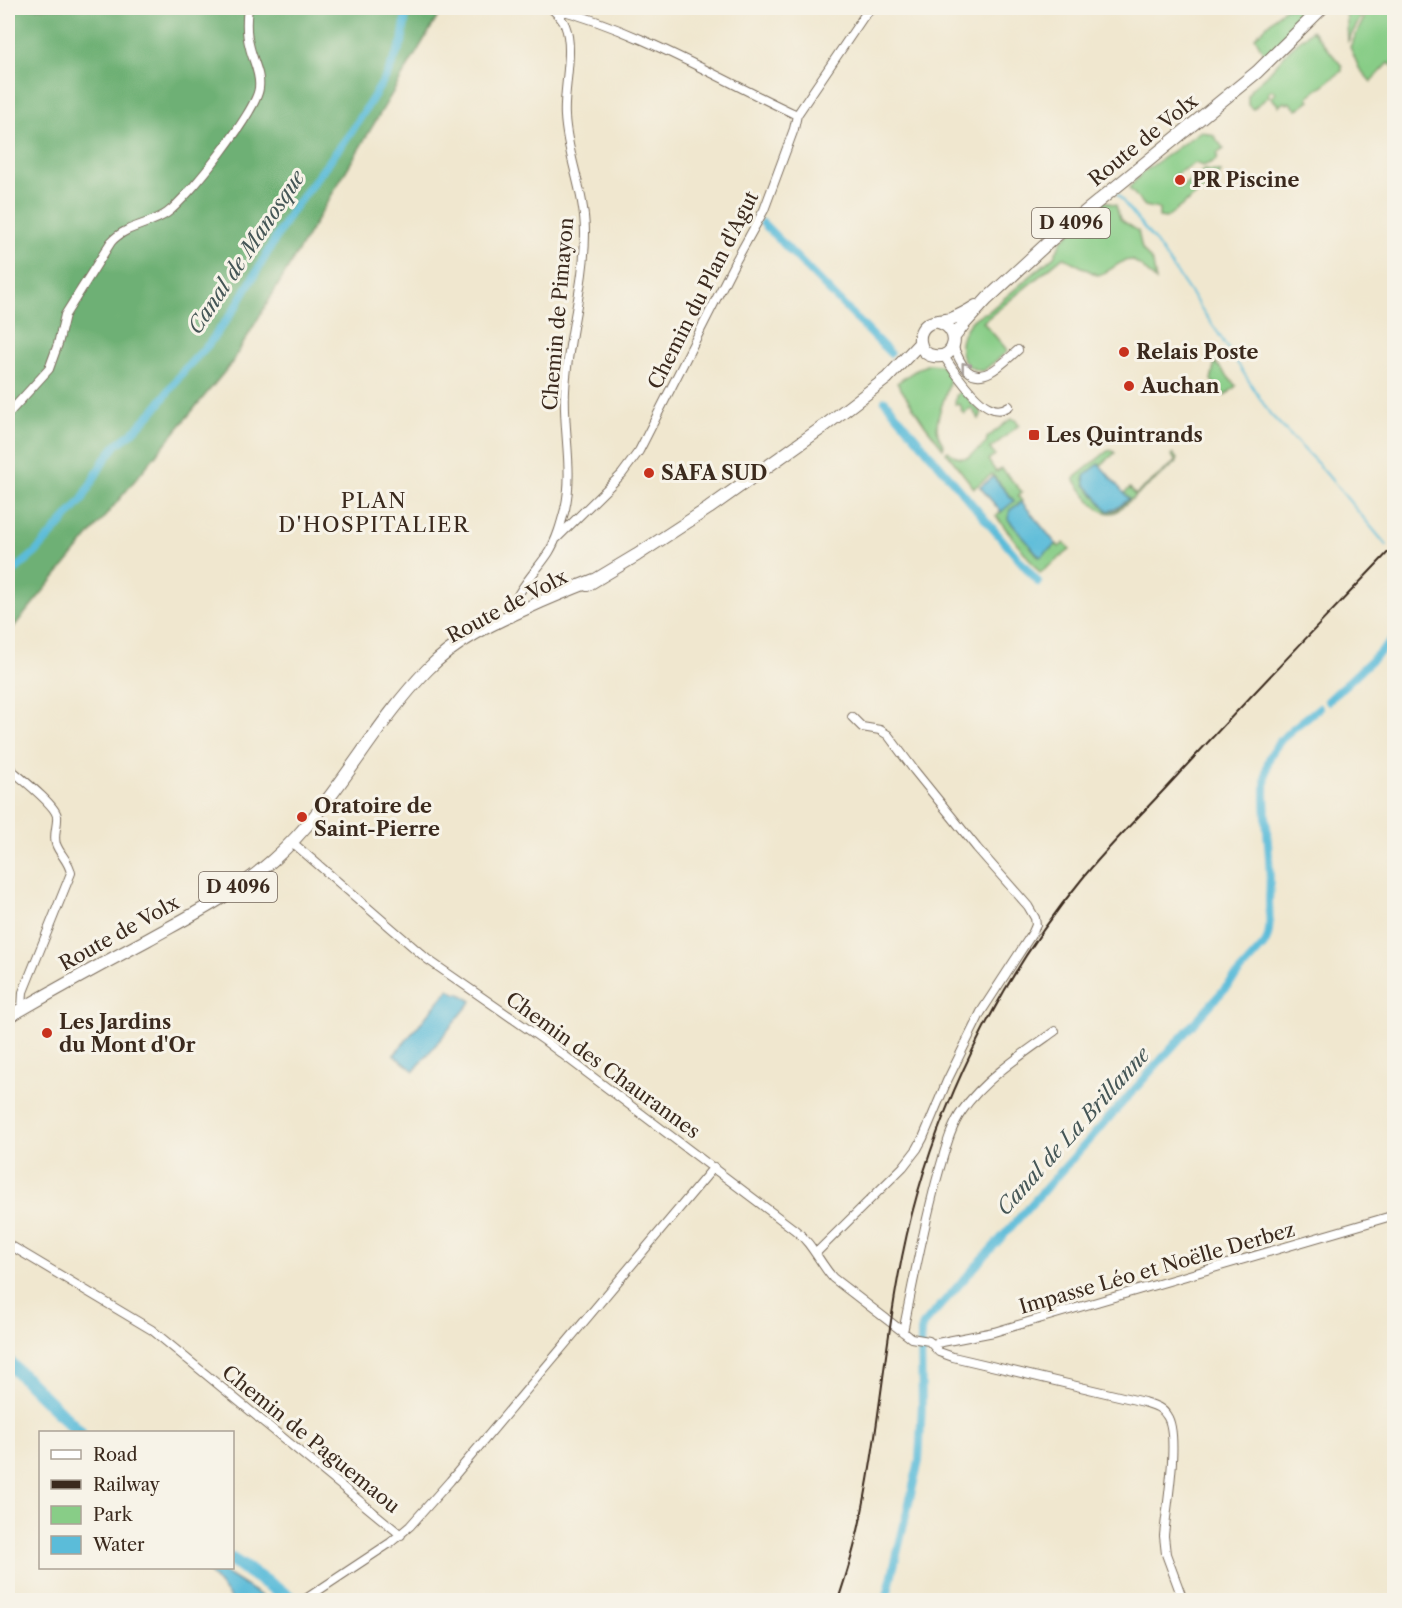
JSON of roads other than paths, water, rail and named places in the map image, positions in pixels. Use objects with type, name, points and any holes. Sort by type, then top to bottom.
[{"type":"main road","name":"Route de Volx","points":[[953,342],[964,324],[987,299],[1052,239],[1257,72],[1322,8]]},
{"type":"main road","name":"Route de Volx","points":[[938,322],[959,315],[987,299]]},
{"type":"main road","points":[[938,322],[949,327],[953,332],[953,342],[951,350],[943,355],[930,355],[920,343],[921,333],[928,324],[938,322]]},
{"type":"main road","name":"Route de Volx","points":[[411,688],[457,653],[526,616],[570,596],[719,501],[887,378],[920,343]]},
{"type":"main road","name":"Route de Volx","points":[[887,378],[930,355]]},
{"type":"main road","name":"Route de Volx","points":[[8,1017],[219,900],[248,880],[292,842],[325,804],[383,721],[426,670],[474,634],[511,615],[594,580]]},
{"type":"street","points":[[8,414],[49,369],[65,315],[111,242],[126,230],[165,214],[183,199],[252,108],[258,96],[260,82],[246,30],[248,8]]},
{"type":"street","points":[[551,8],[574,14],[660,48],[797,115]]},
{"type":"street","name":"Chemin de Pimayon","points":[[511,615],[516,598],[556,539],[567,495],[565,382],[578,299],[585,231],[581,191],[564,114],[568,71],[567,36],[565,25],[551,8]]},
{"type":"street","name":"Chemin du Plan d'Agut","points":[[556,539],[622,474],[639,452],[734,264],[764,210],[797,115],[864,16],[872,8]]},
{"type":"street","points":[[953,342],[967,371],[977,375],[988,374],[1018,350]]},
{"type":"street","points":[[943,355],[983,404],[996,410],[1009,406]]},
{"type":"street","points":[[472,644],[478,636],[508,620],[511,615]]},
{"type":"street","points":[[816,1253],[903,1167],[917,1149],[981,1012],[1036,925],[1028,906],[976,848],[888,735],[880,730],[862,727],[852,717]]},
{"type":"street","points":[[8,767],[43,798],[55,812],[57,816],[56,845],[68,863],[70,873],[23,992],[22,1009]]},
{"type":"street","name":"Chemin des Chaurannes","points":[[292,842],[427,959],[545,1041],[801,1234],[833,1278],[886,1320],[913,1338],[932,1344]]},
{"type":"street","points":[[903,1332],[924,1228],[943,1158],[957,1118],[967,1104],[994,1078],[1055,1030]]},
{"type":"street","name":"Chemin de Paguemaou","points":[[8,1244],[152,1330],[401,1535],[450,1481],[714,1167]]},
{"type":"street","name":"Impasse Léo et Noëlle Derbez","points":[[932,1344],[994,1332],[1388,1218]]},
{"type":"street","points":[[932,1344],[939,1352],[953,1357],[1144,1402],[1165,1412],[1170,1421],[1172,1437],[1164,1548],[1183,1600]]},
{"type":"street","points":[[304,1600],[401,1535]]},
{"type":"water","points":[[1099,464],[1129,499],[1108,511],[1085,484],[1084,476]]},
{"type":"water","points":[[993,477],[1014,501],[1001,512],[980,487]]},
{"type":"water","points":[[1022,502],[1056,544],[1040,557],[1008,519],[1010,510]]},
{"type":"water","points":[[449,989],[472,1001],[414,1071],[394,1055]]},
{"type":"water","points":[[206,1569],[219,1569],[268,1600],[232,1600]]},
{"type":"waterway","name":"Canal de Manosque","points":[[8,576],[35,553],[82,500],[103,462],[117,444],[132,433],[156,408],[236,307],[291,212],[352,131],[387,75],[402,42],[407,8]]},
{"type":"waterway","points":[[1117,194],[1154,240],[1270,414],[1319,465],[1387,546]]},
{"type":"waterway","points":[[763,223],[890,353]]},
{"type":"waterway","points":[[885,401],[1038,582]]},
{"type":"waterway","name":"Canal de La Brillanne","points":[[1328,701],[1394,639]]},
{"type":"waterway","name":"Canal de La Brillanne","points":[[886,1600],[919,1461],[923,1325],[1264,945],[1270,923],[1270,868],[1265,792],[1267,766],[1279,742],[1319,708]]},
{"type":"waterway","points":[[8,1362],[78,1431]]},
{"type":"waterway","points":[[234,1561],[293,1600]]},
{"type":"railway","points":[[838,1600],[853,1551],[866,1493],[906,1237],[930,1153],[963,1069],[983,1029],[1029,951],[1093,866],[1394,546]]},
{"type":"place","name":"PR Piscine","points":[[1180,180]]},
{"type":"place","name":"Relais Poste","points":[[1124,352]]},
{"type":"place","name":"Auchan","points":[[1129,386]]},
{"type":"place","name":"Les Quintrands","points":[[1034,435]]},
{"type":"place","name":"SAFA SUD","points":[[649,473]]},
{"type":"place","name":"Oratoire de Saint-Pierre","points":[[302,817]]},
{"type":"place","name":"Les Jardins du Mont d'Or","points":[[47,1033]]},
{"type":"district","name":"PLAN D'HOSPITALIER","points":[[374,512]]}]
